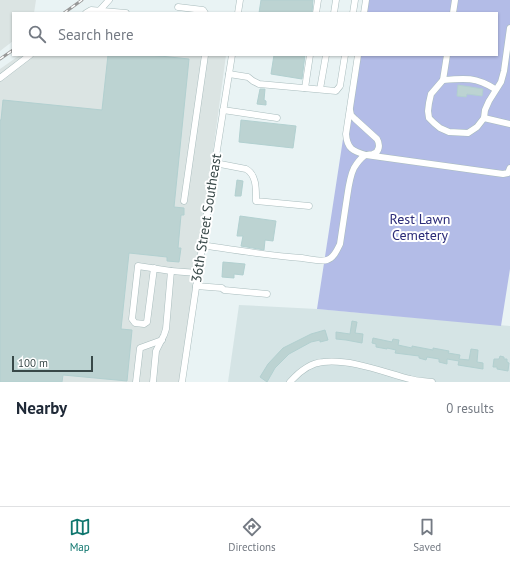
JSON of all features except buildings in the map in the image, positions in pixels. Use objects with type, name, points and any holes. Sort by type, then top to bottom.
[{"type":"street","points":[[100,10],[109,0]]},
{"type":"street","points":[[238,12],[240,0]]},
{"type":"street","points":[[316,12],[318,0]]},
{"type":"street","points":[[334,12],[336,0]]},
{"type":"street","points":[[353,12],[355,0]]},
{"type":"street","points":[[364,12],[366,0]]},
{"type":"street","points":[[453,12],[455,0]]},
{"type":"street","points":[[178,7],[203,10],[204,12]]},
{"type":"street","points":[[89,11],[100,10],[117,12]]},
{"type":"street","points":[[447,56],[443,80],[431,94],[428,111],[429,118],[440,128],[449,132],[468,133],[477,127],[484,118],[485,110],[489,101],[495,89],[501,82],[510,28]]},
{"type":"street","points":[[0,78],[29,56]]},
{"type":"street","points":[[184,201],[205,56]]},
{"type":"street","name":"36th Street Southeast","points":[[182,382],[232,56]]},
{"type":"street","points":[[305,88],[310,56]]},
{"type":"street","points":[[320,89],[326,56]]},
{"type":"street","points":[[229,74],[248,77],[259,84],[336,90],[340,86],[345,56]]},
{"type":"street","points":[[358,56],[346,134],[346,140],[351,149],[355,152],[366,155],[503,174],[508,173],[510,168]]},
{"type":"street","points":[[443,80],[468,78],[479,81],[495,89]]},
{"type":"street","points":[[223,110],[277,118]]},
{"type":"street","points":[[202,245],[291,258],[328,260],[333,256],[340,244],[350,180],[353,170],[358,162],[366,155],[374,154],[379,149],[379,142],[377,139],[351,115],[350,110]]},
{"type":"street","points":[[484,118],[510,124]]},
{"type":"street","points":[[215,163],[250,171],[255,182],[256,201],[309,206]]},
{"type":"street","points":[[154,268],[147,322],[144,324],[135,323],[132,319],[138,266],[198,273]]},
{"type":"street","points":[[153,382],[156,351],[166,329],[171,271]]},
{"type":"street","points":[[196,286],[266,294]]},
{"type":"street","points":[[136,382],[140,348],[162,340]]},
{"type":"street","points":[[290,382],[296,375],[312,365],[323,362],[350,362],[412,380],[432,382]]},
{"type":"shaded area","points":[[0,0],[36,0],[34,12],[12,12],[12,42],[0,51]]},
{"type":"shaded area","points":[[19,56],[226,56],[182,382],[0,382],[0,69]]},
{"type":"shaded area","points":[[239,305],[317,309],[510,326],[510,382],[228,382]]},
{"type":"green space","name":"Rest Lawn Cemetery","points":[[367,0],[510,0],[510,269],[501,326],[317,309],[357,56],[498,56],[498,12],[365,12]]},
{"type":"railway","points":[[65,12],[82,0]]},
{"type":"railway","points":[[0,59],[12,51]]}]
